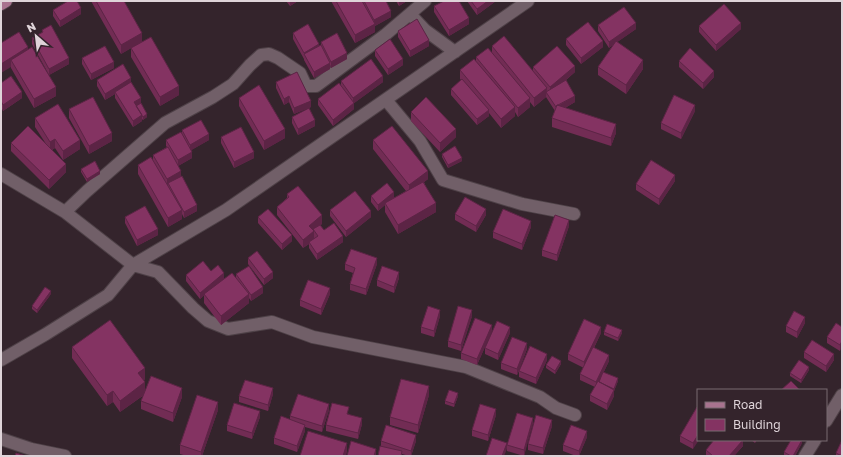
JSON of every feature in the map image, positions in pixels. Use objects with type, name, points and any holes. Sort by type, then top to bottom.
[{"type":"main road","points":[[1,4],[6,1]]},
{"type":"street","points":[[65,212],[87,190],[165,124],[233,84],[250,64],[261,55],[269,54],[278,58],[300,73],[306,86],[316,86],[385,35],[425,1]]},
{"type":"street","points":[[1,360],[108,295],[133,265],[226,210],[528,1]]},
{"type":"street","points":[[410,13],[425,30],[455,52]]},
{"type":"street","points":[[386,100],[420,142],[443,180],[522,204],[574,214]]},
{"type":"street","points":[[1,174],[65,212],[133,265],[158,272],[193,308],[208,321],[228,329],[272,322],[313,337],[466,367],[540,397],[556,408],[575,415]]},
{"type":"street","points":[[827,419],[842,395]]},
{"type":"street","points":[[1,439],[31,450],[65,456]]},
{"type":"street","points":[[805,456],[814,441]]},
{"type":"building","points":[[68,1],[77,1],[81,8],[60,21],[53,10]]},
{"type":"building","points":[[96,1],[124,1],[142,33],[121,45]]},
{"type":"building","points":[[336,1],[362,1],[375,24],[355,35]]},
{"type":"building","points":[[364,1],[386,1],[391,11],[374,20]]},
{"type":"building","points":[[444,1],[459,1],[469,18],[449,30],[434,6]]},
{"type":"building","points":[[471,1],[488,1],[477,9]]},
{"type":"building","points":[[724,4],[741,23],[716,45],[699,26]]},
{"type":"building","points":[[624,7],[636,23],[609,42],[598,25]]},
{"type":"building","points":[[417,19],[429,40],[410,51],[398,31]]},
{"type":"building","points":[[588,22],[603,41],[581,58],[566,39]]},
{"type":"building","points":[[308,24],[319,44],[304,53],[293,33]]},
{"type":"building","points":[[51,25],[69,58],[49,69],[32,38],[43,32],[42,30]]},
{"type":"building","points":[[19,32],[28,47],[1,64],[1,43]]},
{"type":"building","points":[[337,33],[347,53],[331,62],[321,42]]},
{"type":"building","points":[[504,36],[547,88],[534,98],[492,46]]},
{"type":"building","points":[[151,37],[179,86],[160,97],[131,48]]},
{"type":"building","points":[[390,39],[403,59],[388,69],[375,50]]},
{"type":"building","points":[[616,41],[643,60],[626,85],[598,67]]},
{"type":"building","points":[[321,45],[330,63],[314,72],[304,54]]},
{"type":"building","points":[[105,46],[114,62],[91,74],[82,58]]},
{"type":"building","points":[[557,46],[575,66],[550,87],[533,67]]},
{"type":"building","points":[[32,47],[56,87],[34,99],[11,60]]},
{"type":"building","points":[[488,48],[530,98],[518,108],[476,57]]},
{"type":"building","points":[[690,48],[714,71],[703,83],[679,61]]},
{"type":"building","points":[[371,59],[383,76],[353,98],[341,81]]},
{"type":"building","points":[[474,59],[515,107],[501,119],[460,70]]},
{"type":"building","points":[[123,64],[131,78],[105,94],[97,80]]},
{"type":"building","points":[[297,72],[311,101],[294,108],[289,96],[284,99],[276,82]]},
{"type":"building","points":[[11,76],[22,92],[3,105],[1,101],[1,83]]},
{"type":"building","points":[[462,79],[489,110],[477,119],[451,89]]},
{"type":"building","points":[[566,80],[575,96],[557,105],[556,107],[546,92]]},
{"type":"building","points":[[131,82],[141,98],[134,102],[142,115],[133,121],[115,92]]},
{"type":"building","points":[[339,83],[354,103],[333,120],[318,99]]},
{"type":"building","points":[[259,85],[285,129],[264,141],[239,98]]},
{"type":"building","points":[[674,95],[695,105],[681,133],[661,123]]},
{"type":"building","points":[[93,97],[112,133],[89,146],[69,109]]},
{"type":"building","points":[[426,97],[456,129],[440,143],[411,112]]},
{"type":"building","points":[[141,103],[147,114],[143,117],[136,106]]},
{"type":"building","points":[[58,104],[80,140],[63,151],[55,139],[50,142],[35,118]]},
{"type":"building","points":[[557,105],[616,124],[611,138],[552,118]]},
{"type":"building","points":[[309,108],[315,120],[298,129],[292,117]]},
{"type":"building","points":[[201,120],[209,134],[190,145],[182,130]]},
{"type":"building","points":[[28,126],[66,164],[49,180],[11,143]]},
{"type":"building","points":[[392,126],[428,171],[409,185],[373,140]]},
{"type":"building","points":[[241,127],[254,152],[234,162],[221,137]]},
{"type":"building","points":[[181,132],[192,152],[178,160],[166,140]]},
{"type":"building","points":[[455,146],[462,158],[448,165],[442,154]]},
{"type":"building","points":[[168,147],[181,171],[167,179],[153,155]]},
{"type":"building","points":[[151,157],[182,210],[168,218],[138,165]]},
{"type":"building","points":[[651,160],[675,175],[659,199],[636,184]]},
{"type":"building","points":[[95,161],[100,171],[87,179],[81,169]]},
{"type":"building","points":[[182,176],[197,205],[184,212],[168,183]]},
{"type":"building","points":[[423,182],[436,203],[398,225],[385,203]]},
{"type":"building","points":[[387,183],[394,192],[378,205],[371,196]]},
{"type":"building","points":[[298,186],[322,215],[309,226],[314,231],[303,240],[277,207],[289,197],[287,194]]},
{"type":"building","points":[[355,191],[371,211],[346,231],[330,210]]},
{"type":"building","points":[[465,197],[486,209],[476,226],[455,214]]},
{"type":"building","points":[[145,206],[158,229],[137,240],[125,217]]},
{"type":"building","points":[[268,209],[292,235],[282,244],[258,217]]},
{"type":"building","points":[[503,209],[531,221],[522,244],[493,232]]},
{"type":"building","points":[[555,215],[569,220],[557,255],[542,250]]},
{"type":"building","points":[[334,223],[343,236],[317,254],[309,242],[318,236],[313,229],[320,225],[324,230]]},
{"type":"building","points":[[351,249],[377,258],[366,289],[350,284],[355,268],[345,264]]},
{"type":"building","points":[[257,251],[273,272],[264,279],[248,258]]},
{"type":"building","points":[[203,261],[211,271],[218,265],[224,273],[200,293],[186,275]]},
{"type":"building","points":[[249,266],[263,287],[251,295],[236,274]]},
{"type":"building","points":[[382,266],[399,272],[394,287],[377,280]]},
{"type":"building","points":[[232,273],[249,294],[221,316],[204,294]]},
{"type":"building","points":[[308,280],[330,288],[321,309],[300,300]]},
{"type":"building","points":[[45,287],[51,291],[37,310],[32,306]]},
{"type":"building","points":[[428,306],[440,310],[434,331],[421,327]]},
{"type":"building","points":[[458,306],[472,310],[461,345],[448,341]]},
{"type":"building","points":[[794,311],[805,317],[797,332],[786,326]]},
{"type":"building","points":[[475,318],[492,325],[477,359],[461,353]]},
{"type":"building","points":[[584,319],[601,327],[584,362],[568,354]]},
{"type":"building","points":[[110,320],[145,368],[138,373],[145,382],[120,401],[113,391],[107,395],[72,347]]},
{"type":"building","points":[[497,321],[510,327],[498,354],[485,348]]},
{"type":"building","points":[[836,323],[842,327],[842,341],[840,345],[827,337]]},
{"type":"building","points":[[607,324],[622,330],[618,338],[604,332]]},
{"type":"building","points":[[512,337],[527,343],[517,369],[501,363]]},
{"type":"building","points":[[812,340],[834,354],[826,366],[804,352]]},
{"type":"building","points":[[530,346],[547,354],[536,378],[519,371]]},
{"type":"building","points":[[593,347],[609,355],[596,382],[580,374]]},
{"type":"building","points":[[552,356],[561,361],[555,371],[546,365]]},
{"type":"building","points":[[799,360],[809,367],[801,380],[790,373]]},
{"type":"building","points":[[603,372],[618,378],[614,389],[599,382]]},
{"type":"building","points":[[151,376],[182,388],[173,413],[141,401]]},
{"type":"building","points":[[401,379],[429,386],[418,425],[390,417]]},
{"type":"building","points":[[245,380],[273,388],[268,405],[239,396]]},
{"type":"building","points":[[598,381],[614,390],[607,404],[590,395]]},
{"type":"building","points":[[791,381],[799,389],[782,389]]},
{"type":"building","points":[[449,390],[458,393],[454,404],[445,401]]},
{"type":"building","points":[[298,394],[329,404],[322,426],[290,416]]},
{"type":"building","points":[[197,395],[218,402],[201,452],[180,445]]},
{"type":"building","points":[[234,403],[260,411],[252,433],[227,425]]},
{"type":"building","points":[[332,403],[349,407],[347,414],[362,418],[358,433],[326,425]]},
{"type":"building","points":[[480,404],[496,409],[488,435],[472,430]]},
{"type":"building","points":[[697,407],[697,437],[693,443],[680,436]]},
{"type":"building","points":[[517,413],[533,418],[524,450],[507,445]]},
{"type":"building","points":[[536,415],[552,420],[543,448],[528,444]]},
{"type":"building","points":[[281,416],[305,425],[297,446],[274,438]]},
{"type":"building","points":[[386,425],[416,435],[411,451],[381,441]]},
{"type":"building","points":[[571,425],[587,431],[579,451],[563,445]]},
{"type":"building","points":[[308,431],[347,443],[343,456],[300,456]]},
{"type":"building","points":[[492,438],[507,443],[502,456],[486,456]]},
{"type":"building","points":[[842,440],[842,456],[836,453]]},
{"type":"building","points":[[351,441],[376,449],[374,456],[347,456]]},
{"type":"building","points":[[713,441],[742,441],[729,456],[713,456],[706,450]]},
{"type":"building","points":[[790,441],[801,441],[793,456],[784,452]]},
{"type":"building","points":[[380,446],[402,451],[401,456],[378,456]]},
{"type":"building","points":[[16,453],[26,456],[15,456]]}]
